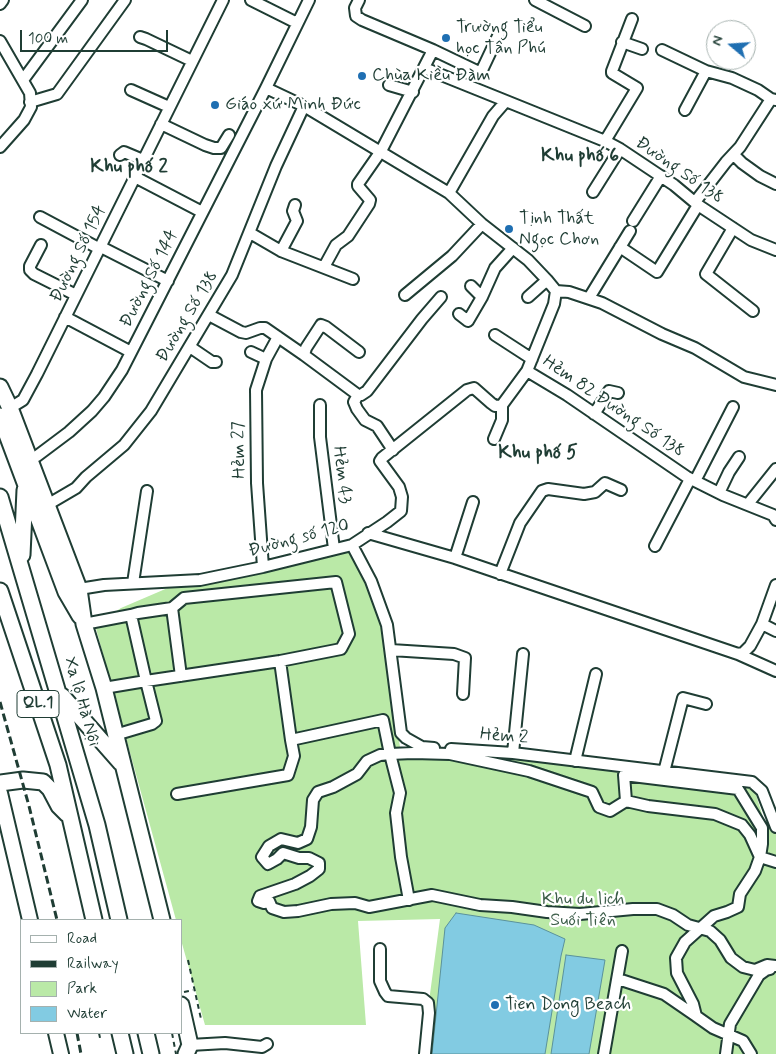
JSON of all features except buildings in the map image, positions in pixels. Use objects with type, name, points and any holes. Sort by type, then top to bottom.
[{"type":"highway","name":"Xa lộ Hà Nội","points":[[0,387],[3,412],[25,484],[41,508]]},
{"type":"highway","name":"Xa lộ Hà Nội","points":[[3,412],[30,460],[41,508],[84,624],[104,688],[162,919]]},
{"type":"highway","points":[[21,566],[25,484]]},
{"type":"highway","name":"Xa lộ Hà Nội","points":[[0,497],[97,825],[119,919]]},
{"type":"highway","name":"QL.1","points":[[0,591],[58,765],[94,919]]},
{"type":"highway","points":[[59,692],[122,764]]},
{"type":"highway","name":"QL.1","points":[[0,783],[23,780],[43,782],[50,789],[59,806],[70,817]]},
{"type":"highway","points":[[176,1054],[188,1043],[182,1010]]},
{"type":"highway","points":[[120,1034],[125,1054]]},
{"type":"highway","points":[[146,1034],[151,1054]]},
{"type":"main road","points":[[0,793],[4,826],[30,919]]},
{"type":"main road","points":[[56,1034],[61,1054]]},
{"type":"street","points":[[0,4],[3,0]]},
{"type":"street","points":[[23,80],[82,0]]},
{"type":"street","points":[[30,102],[57,94],[125,0]]},
{"type":"street","name":"Đường Số 154","points":[[3,412],[23,400],[223,0]]},
{"type":"street","points":[[251,0],[297,23]]},
{"type":"street","points":[[309,0],[266,88],[304,106],[449,193],[482,224],[513,248],[556,291],[569,292],[589,298],[620,311],[662,334],[695,348],[744,378],[776,385]]},
{"type":"street","points":[[359,0],[355,8],[356,16],[362,20],[479,72],[482,70],[499,34]]},
{"type":"street","points":[[536,0],[585,26]]},
{"type":"street","points":[[605,141],[637,88],[612,73],[632,19]]},
{"type":"street","points":[[140,38],[146,39],[192,61]]},
{"type":"street","points":[[0,40],[30,93],[31,107],[24,120],[0,147]]},
{"type":"street","points":[[622,42],[642,49]]},
{"type":"street","points":[[324,267],[336,246],[348,236],[369,204],[370,200],[358,184],[381,151],[433,50]]},
{"type":"street","points":[[620,248],[657,272],[697,204],[773,100],[758,90],[732,78],[706,71],[662,50]]},
{"type":"street","name":"Đường Số 138","points":[[424,68],[605,141],[661,176],[697,204],[751,240],[776,250]]},
{"type":"street","points":[[685,110],[706,71]]},
{"type":"street","points":[[389,85],[412,92]]},
{"type":"street","name":"Đường Số 144","points":[[30,460],[61,438],[92,411],[122,370],[266,88]]},
{"type":"street","points":[[132,90],[169,107]]},
{"type":"street","points":[[449,193],[493,116],[506,101]]},
{"type":"street","name":"Đường Số 138","points":[[41,508],[76,488],[124,445],[151,411],[232,275],[276,166],[304,106]]},
{"type":"street","points":[[161,124],[205,145],[220,148],[230,135]]},
{"type":"street","points":[[593,192],[620,149]]},
{"type":"street","points":[[120,155],[124,152],[143,160]]},
{"type":"street","points":[[734,155],[760,176],[776,184]]},
{"type":"street","points":[[135,176],[202,212]]},
{"type":"street","points":[[589,298],[661,176]]},
{"type":"street","points":[[281,251],[297,220],[293,211],[295,205]]},
{"type":"street","points":[[40,217],[168,281]]},
{"type":"street","points":[[405,295],[452,256],[482,224]]},
{"type":"street","points":[[733,228],[706,274],[752,311]]},
{"type":"street","points":[[250,233],[281,251],[353,279]]},
{"type":"street","points":[[41,245],[30,266],[30,270],[34,274],[76,295]]},
{"type":"street","points":[[459,314],[472,324],[489,278],[495,268],[513,248]]},
{"type":"street","points":[[528,298],[547,280]]},
{"type":"street","points":[[471,286],[482,297]]},
{"type":"street","name":"Hẻm 82 Đường Số 138","points":[[556,291],[554,304],[527,371],[692,480],[772,515],[776,520]]},
{"type":"street","points":[[393,450],[378,426],[366,420],[354,402],[358,395],[367,391],[422,319],[441,298]]},
{"type":"street","points":[[209,315],[241,332],[246,333],[265,328],[358,395]]},
{"type":"street","points":[[65,317],[131,352]]},
{"type":"street","points":[[304,355],[306,348],[321,325],[359,352]]},
{"type":"street","points":[[495,335],[532,359]]},
{"type":"street","name":"Hẻm 27","points":[[263,567],[257,483],[256,390],[266,359],[278,337]]},
{"type":"street","points":[[190,347],[212,362],[216,362]]},
{"type":"street","points":[[251,352],[266,359]]},
{"type":"street","points":[[494,439],[502,420],[502,405],[527,371]]},
{"type":"street","name":"Đường số 120","points":[[72,590],[104,585],[200,580],[352,545],[401,511],[402,496],[399,487],[380,461],[382,458],[467,390],[474,388],[495,406],[502,405]]},
{"type":"street","points":[[594,414],[609,391],[618,394]]},
{"type":"street","name":"Hẻm 43","points":[[320,405],[320,436],[334,549]]},
{"type":"street","points":[[655,546],[733,407]]},
{"type":"street","points":[[719,493],[739,457]]},
{"type":"street","points":[[748,504],[776,469]]},
{"type":"street","points":[[500,574],[520,523],[542,491],[548,489],[584,494],[594,492],[605,483],[620,490]]},
{"type":"street","points":[[133,583],[147,491]]},
{"type":"street","points":[[455,558],[472,502]]},
{"type":"street","points":[[368,533],[455,558],[738,654],[776,671]]},
{"type":"street","name":"Hẻm 2","points":[[352,545],[371,581],[387,625],[401,733],[406,738],[422,747],[513,753],[752,782],[762,791],[776,827]]},
{"type":"street","points":[[84,624],[138,612],[172,608],[184,598],[336,582],[349,634],[341,649],[280,661],[104,688]]},
{"type":"street","points":[[738,654],[748,650],[762,624],[776,585]]},
{"type":"street","points":[[172,608],[181,676]]},
{"type":"street","points":[[115,735],[152,724],[156,721],[131,615]]},
{"type":"street","points":[[762,624],[776,631]]},
{"type":"street","points":[[391,650],[454,654],[465,658],[464,694]]},
{"type":"street","points":[[513,753],[524,654]]},
{"type":"street","points":[[177,794],[288,775],[294,756],[280,661]]},
{"type":"street","points":[[575,761],[596,674]]},
{"type":"street","points":[[664,772],[683,698],[706,704]]},
{"type":"street","points":[[291,740],[383,720],[400,793],[396,813],[401,857],[409,900]]},
{"type":"street","points":[[776,862],[760,857],[750,835],[742,825],[715,814],[648,806],[626,801],[610,811],[599,807],[592,792],[529,771],[450,754],[390,754],[380,755],[366,761],[357,774],[333,787],[318,792],[313,800],[311,827],[307,838],[298,843],[281,839],[269,846],[262,857],[268,864],[283,853],[299,858],[309,858],[318,863],[319,869],[295,884],[260,896],[258,901],[264,903],[269,901],[272,908],[284,912],[331,904],[355,903],[370,907],[432,896],[480,905],[580,914],[633,909],[657,909],[673,915],[688,924],[710,931],[720,940],[731,958],[743,968],[755,970],[767,965],[776,966]]},
{"type":"street","points":[[626,801],[624,775],[738,790],[762,828],[760,857],[755,871],[740,894],[738,907],[714,916],[685,942],[676,958],[677,973],[693,1004],[696,1016]]},
{"type":"street","points":[[765,800],[776,802]]},
{"type":"street","points":[[380,949],[380,981],[384,992],[388,996],[396,998],[423,999],[428,1003],[429,1013],[425,1054]]},
{"type":"street","points":[[604,1054],[622,951]]},
{"type":"street","points":[[726,1054],[730,1024],[759,975],[776,966]]},
{"type":"street","points":[[618,979],[664,994],[712,1028],[743,1041],[751,1054]]},
{"type":"street","points":[[188,1043],[225,1043],[262,1047],[267,1044]]},
{"type":"path","points":[[188,960],[201,1019]]},
{"type":"path","points":[[182,993],[194,990]]},
{"type":"path","points":[[99,1034],[100,1038]]},
{"type":"path","points":[[172,1034],[176,1054]]},
{"type":"green space","name":"Khu du lịch Suối Tiên","points":[[350,548],[370,579],[385,647],[400,747],[753,785],[766,827],[776,831],[776,1054],[422,1054],[440,919],[358,921],[366,1025],[205,1025],[182,944],[182,919],[176,919],[95,625],[121,608],[184,581]]},
{"type":"water","name":"Tien Dong Beach","points":[[456,913],[534,925],[565,939],[545,1054],[432,1054],[445,928]]},
{"type":"water","points":[[566,955],[605,960],[589,1054],[551,1054]]},
{"type":"railway","points":[[0,702],[29,806],[57,919]]},
{"type":"railway","points":[[77,1034],[81,1054]]},
{"type":"place","name":"Trường Tiểu học Tân Phú","points":[[446,38]]},
{"type":"place","name":"Chùa Kiều Đàm","points":[[362,76]]},
{"type":"place","name":"Giáo xứ Minh Đức","points":[[215,105]]},
{"type":"place","name":"Tịnh Thất Ngọc Chơn","points":[[509,229]]},
{"type":"place","name":"Tien Dong Beach","points":[[495,1005]]},
{"type":"district","name":"Khu phố 6","points":[[580,157]]},
{"type":"district","name":"Khu phố 2","points":[[129,168]]},
{"type":"district","name":"Khu phố 5","points":[[538,454]]}]
